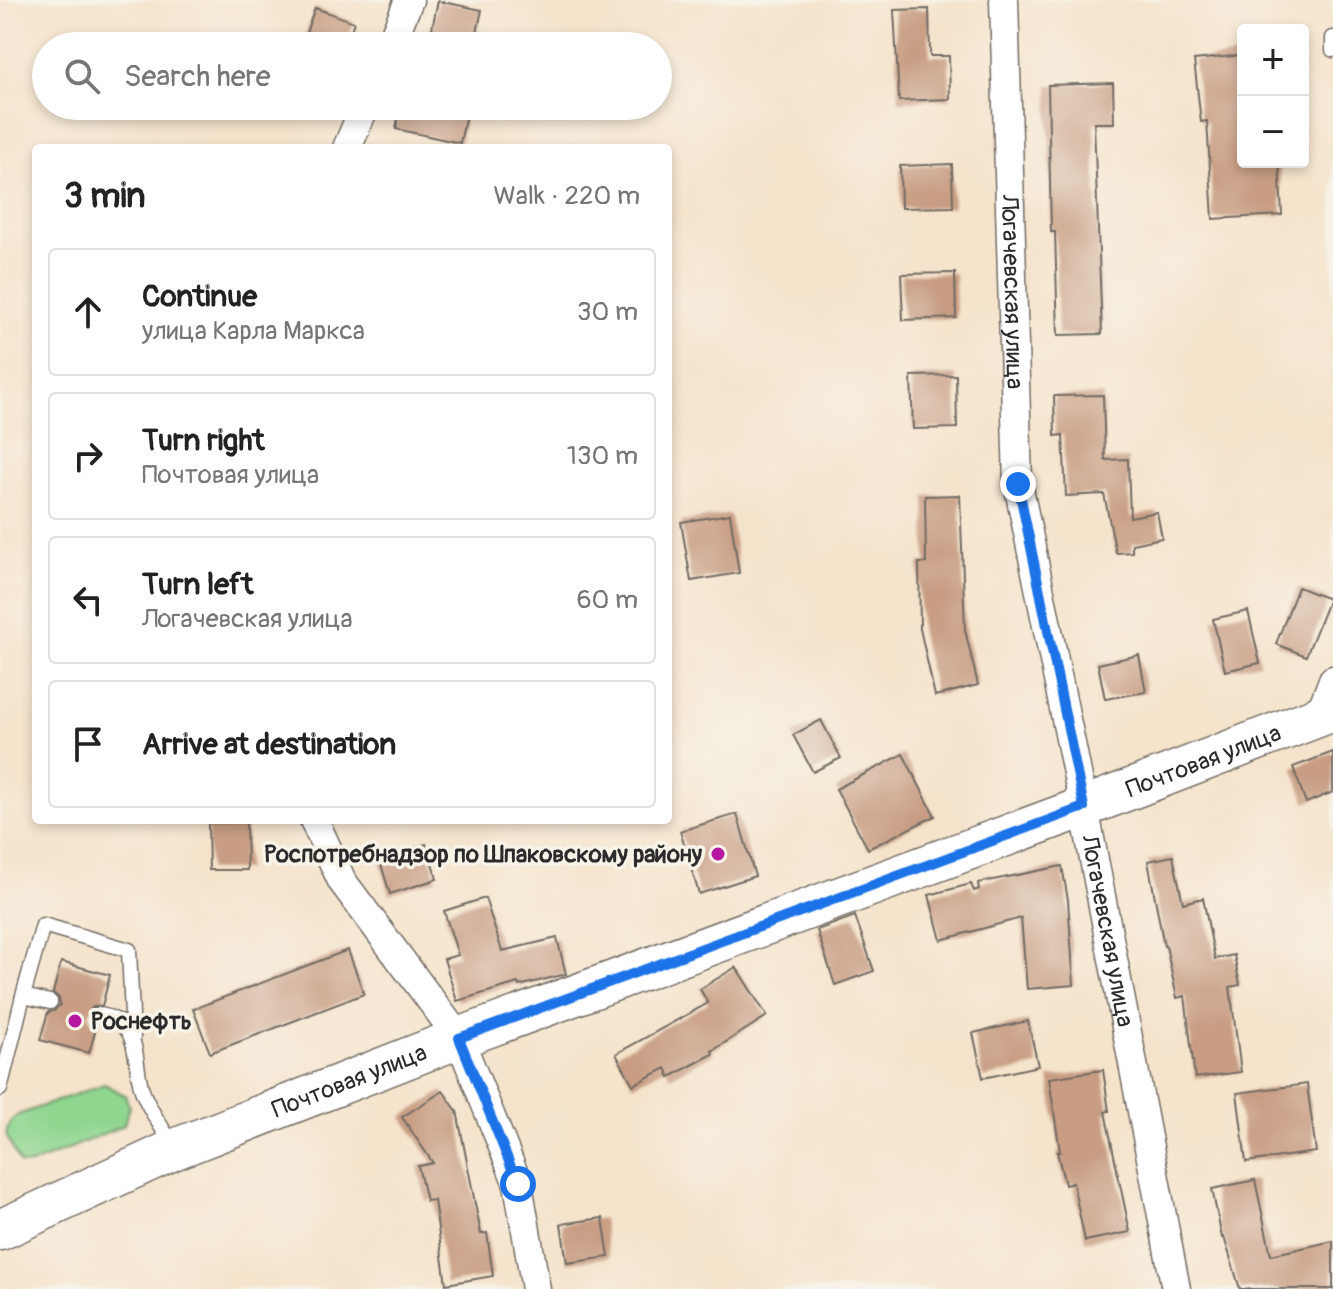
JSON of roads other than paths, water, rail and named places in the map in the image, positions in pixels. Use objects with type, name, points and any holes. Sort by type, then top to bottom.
[{"type":"main road","name":"Почтовая улица","points":[[1,1226],[175,1149],[459,1038],[1084,807],[1328,702]]},
{"type":"street","points":[[396,32],[409,0]]},
{"type":"street","name":"Логачевская улица","points":[[1004,0],[1018,484],[1084,807],[1176,1289]]},
{"type":"street","points":[[349,144],[359,120]]},
{"type":"street","points":[[316,824],[342,881],[459,1038],[518,1184],[536,1289]]},
{"type":"lane","points":[[1333,38],[1333,50]]},
{"type":"lane","points":[[0,1089],[43,925],[129,950],[133,1037],[142,1091],[175,1149]]},
{"type":"lane","points":[[23,996],[50,1002]]},
{"type":"lane","points":[[99,1015],[113,1017],[133,1037]]},
{"type":"place","name":"Роспотребнадзор по Шпаковскому району","points":[[718,854]]},
{"type":"place","name":"Роснефть","points":[[75,1021]]}]
